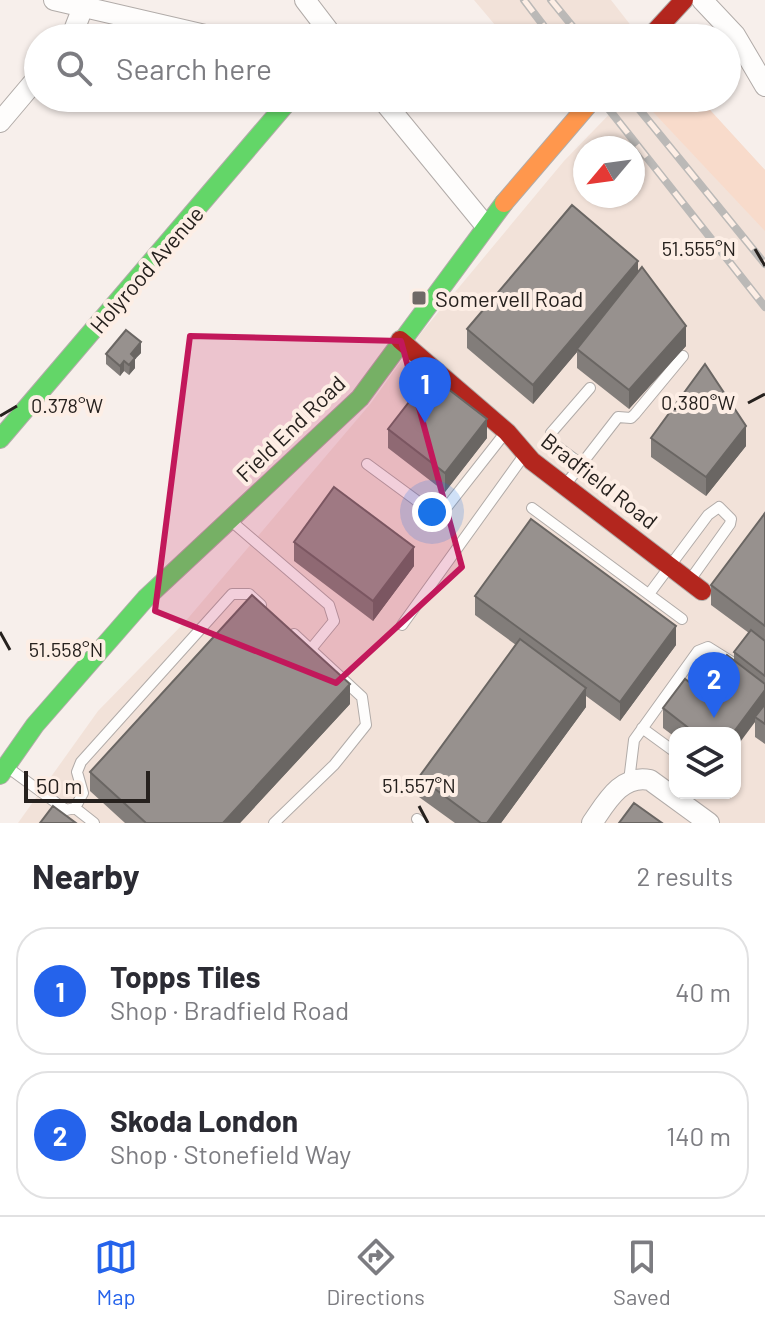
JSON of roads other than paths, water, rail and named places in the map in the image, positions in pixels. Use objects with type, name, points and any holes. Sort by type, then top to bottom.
[{"type":"street","points":[[54,0],[157,24]]},
{"type":"street","points":[[305,0],[323,24]]},
{"type":"street","points":[[662,24],[684,0]]},
{"type":"street","points":[[702,0],[725,24]]},
{"type":"street","points":[[76,24],[83,7]]},
{"type":"street","points":[[741,45],[765,86]]},
{"type":"street","points":[[0,122],[24,94]]},
{"type":"street","name":"Holyrood Avenue","points":[[0,439],[279,112]]},
{"type":"street","points":[[392,112],[485,225]]},
{"type":"street","name":"Field End Road","points":[[3,770],[73,679],[135,609],[360,398],[485,225],[582,112]]},
{"type":"street","name":"Bradfield Road","points":[[400,340],[507,432],[564,486],[696,586]]},
{"type":"street","points":[[592,823],[611,797],[629,781],[650,780],[709,823]]},
{"type":"lane","points":[[564,486],[618,417],[631,418],[683,356]]},
{"type":"lane","points":[[581,464],[554,444],[551,433],[590,388]]},
{"type":"lane","points":[[367,464],[439,517],[507,432]]},
{"type":"lane","points":[[402,625],[526,453]]},
{"type":"lane","points":[[649,594],[713,509],[719,507],[728,514],[730,524],[696,586]]},
{"type":"lane","points":[[532,508],[682,619]]},
{"type":"lane","points":[[228,519],[329,605],[334,621],[311,649]]},
{"type":"lane","points":[[3,770],[66,810],[75,808],[83,793],[77,772],[81,762],[232,594],[249,594],[270,612]]},
{"type":"lane","points":[[274,823],[334,765],[366,725],[362,697],[280,621]]},
{"type":"lane","points":[[629,781],[632,748],[642,728],[703,648],[708,647],[732,662]]},
{"type":"lane","points":[[642,728],[669,748]]},
{"type":"lane","points":[[75,808],[94,823]]},
{"type":"railway","points":[[524,0],[542,24]]},
{"type":"railway","points":[[551,0],[571,24]]},
{"type":"railway","points":[[611,112],[765,307]]},
{"type":"railway","points":[[641,112],[765,264]]},
{"type":"place","name":"Somervell Road","points":[[419,298]]},
{"type":"place","name":"Topps Tiles","points":[[425,423]]},
{"type":"place","name":"Skoda London","points":[[714,718]]}]
